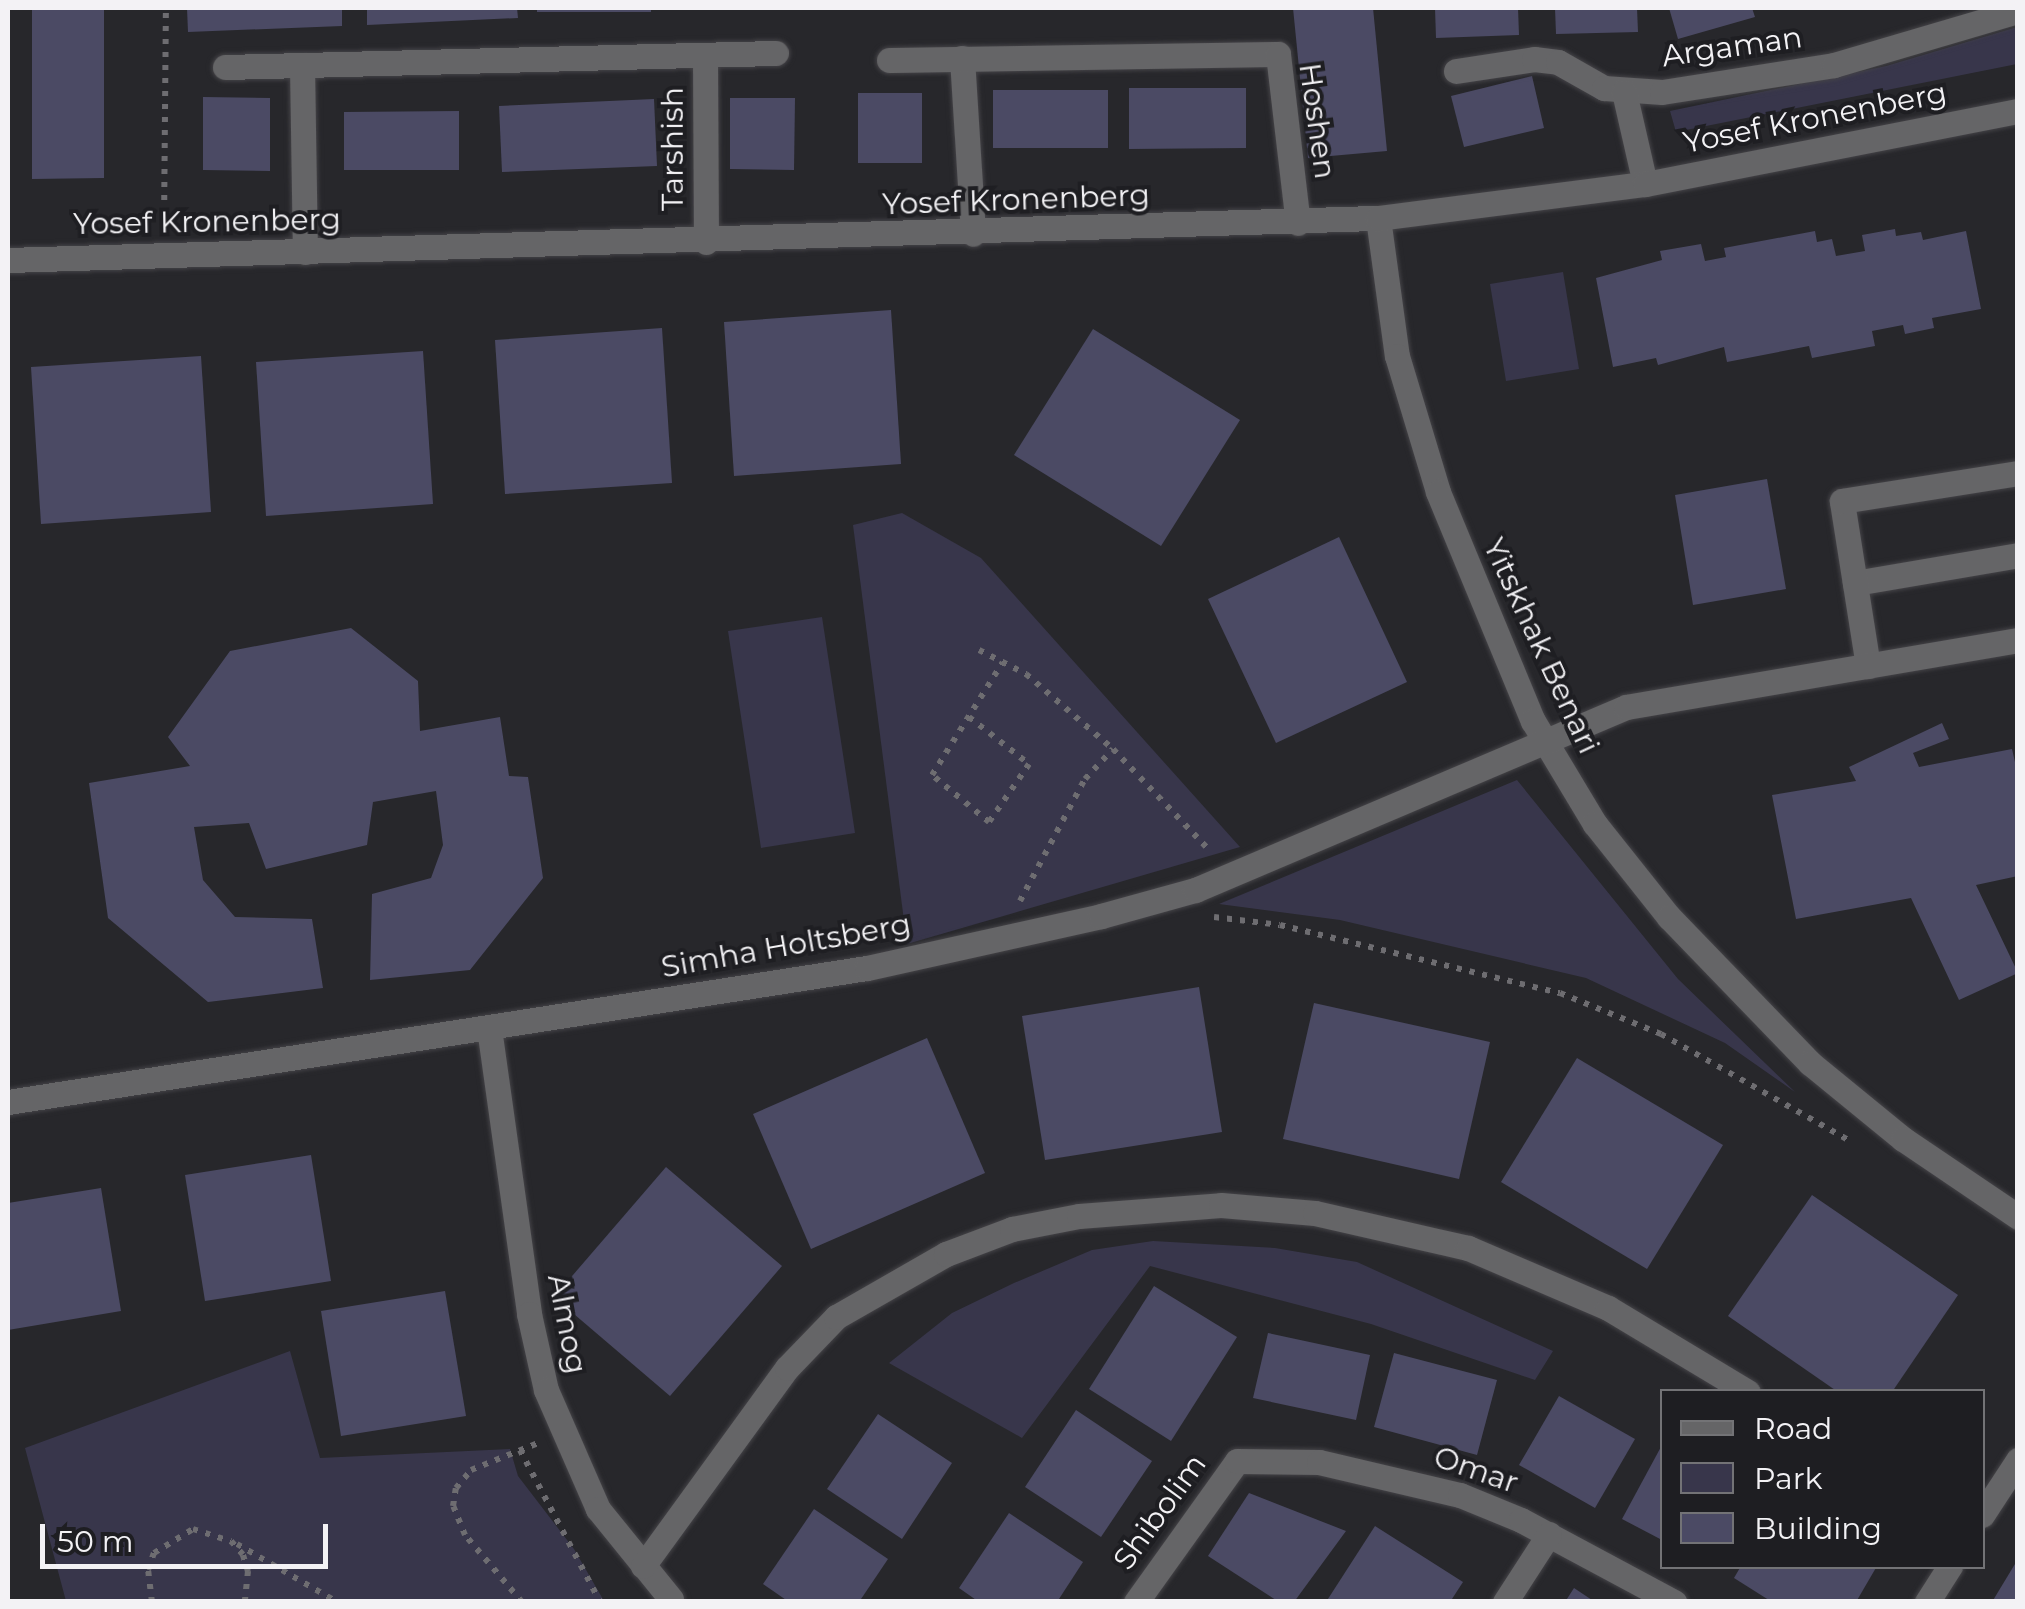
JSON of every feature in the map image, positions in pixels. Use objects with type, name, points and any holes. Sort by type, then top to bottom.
[{"type":"street","name":"Argaman","points":[[1456,70],[1558,62],[1624,92],[1834,65],[2018,11]]},
{"type":"street","name":"Tarshish","points":[[225,67],[776,53]]},
{"type":"street","name":"Hoshen","points":[[889,60],[1278,54],[1298,223]]},
{"type":"street","name":"Tarshish","points":[[705,56],[706,242]]},
{"type":"street","points":[[962,58],[973,234]]},
{"type":"street","points":[[302,65],[305,252]]},
{"type":"street","points":[[1624,92],[1645,184]]},
{"type":"street","name":"Yosef Kronenberg","points":[[8,260],[973,234],[1378,218],[1645,184],[2018,111]]},
{"type":"street","name":"Yitskhak Benari","points":[[1378,218],[1387,308],[1411,412],[1468,570],[1545,742],[1624,865],[1810,1063],[1903,1139],[2018,1217]]},
{"type":"street","points":[[1868,666],[1842,501],[2018,472]]},
{"type":"street","points":[[1855,583],[2018,555]]},
{"type":"street","name":"Simha Holtsberg","points":[[8,1102],[867,968],[1004,938],[1233,874],[1626,707],[2018,640]]},
{"type":"street","name":"Almog","points":[[490,1028],[529,1314],[563,1434],[598,1508],[672,1599]]},
{"type":"street","points":[[643,1566],[787,1368],[836,1317],[946,1254],[1012,1230],[1079,1216],[1221,1205],[1315,1213],[1468,1248],[1608,1308],[1743,1389]]},
{"type":"street","points":[[1985,1510],[2018,1460]]},
{"type":"street","name":"Omar","points":[[1237,1461],[1318,1462],[1460,1495],[1549,1534],[1674,1602]]},
{"type":"street","name":"Shibolim","points":[[1136,1602],[1237,1461]]},
{"type":"street","points":[[1505,1602],[1549,1534]]},
{"type":"street","points":[[1927,1602],[1948,1569]]},
{"type":"path","points":[[164,256],[166,8]]},
{"type":"path","points":[[978,650],[1003,662],[1113,750],[1233,874]]},
{"type":"path","points":[[969,717],[1029,764],[988,822],[932,776],[1003,662]]},
{"type":"path","points":[[1004,938],[1038,860],[1085,780],[1113,750]]},
{"type":"path","points":[[1201,917],[1280,925],[1560,994],[1661,1034],[1857,1145]]},
{"type":"path","points":[[522,1602],[465,1535],[453,1506],[456,1488],[470,1470],[563,1434]]},
{"type":"path","points":[[520,1450],[600,1602]]},
{"type":"path","points":[[152,1602],[148,1570],[162,1545],[194,1529],[232,1541],[337,1602]]},
{"type":"path","points":[[232,1541],[248,1571],[244,1602]]},
{"type":"green space","points":[[2017,27],[2017,64],[1676,132],[1670,111],[1886,66]]},
{"type":"green space","points":[[1563,272],[1579,369],[1506,381],[1490,284]]},
{"type":"green space","points":[[902,513],[981,558],[1240,847],[907,944],[853,525]]},
{"type":"green space","points":[[822,617],[855,833],[761,848],[728,631]]},
{"type":"green space","points":[[1517,780],[1678,979],[1795,1092],[1725,1043],[1586,978],[1340,920],[1219,904]]},
{"type":"green space","points":[[1153,1241],[1275,1248],[1357,1262],[1553,1351],[1535,1380],[1371,1324],[1150,1266],[1022,1438],[889,1363],[952,1313],[1014,1283],[1092,1250]]},
{"type":"green space","points":[[290,1351],[320,1458],[510,1449],[518,1476],[574,1549],[604,1601],[66,1601],[25,1448]]},
{"type":"building","points":[[32,8],[104,8],[104,178],[32,179]]},
{"type":"building","points":[[187,8],[342,8],[342,26],[188,32]]},
{"type":"building","points":[[367,8],[517,8],[518,18],[367,25]]},
{"type":"building","points":[[537,8],[651,8],[651,12],[537,12]]},
{"type":"building","points":[[1293,8],[1373,8],[1387,151],[1308,158]]},
{"type":"building","points":[[1435,8],[1518,8],[1519,35],[1436,38]]},
{"type":"building","points":[[1555,8],[1637,8],[1638,32],[1556,34]]},
{"type":"building","points":[[1669,8],[1752,8],[1755,17],[1678,39]]},
{"type":"building","points":[[1532,76],[1544,128],[1464,147],[1451,96]]},
{"type":"building","points":[[1129,88],[1246,88],[1246,148],[1129,149]]},
{"type":"building","points":[[993,90],[1108,90],[1108,148],[993,148]]},
{"type":"building","points":[[858,93],[922,93],[922,163],[858,163]]},
{"type":"building","points":[[203,97],[270,98],[270,171],[203,170]]},
{"type":"building","points":[[730,98],[795,98],[794,170],[730,169]]},
{"type":"building","points":[[654,99],[657,166],[502,172],[499,106]]},
{"type":"building","points":[[459,111],[459,170],[344,170],[344,112]]},
{"type":"building","points":[[1895,229],[1896,236],[1921,232],[1923,240],[1966,231],[1981,309],[1932,318],[1934,328],[1905,334],[1903,325],[1872,331],[1875,346],[1812,358],[1809,346],[1727,362],[1724,347],[1658,365],[1656,358],[1613,367],[1596,278],[1662,260],[1660,251],[1701,244],[1705,261],[1726,257],[1724,248],[1815,231],[1817,242],[1832,239],[1836,256],[1865,251],[1862,235]]},
{"type":"building","points":[[891,310],[901,464],[734,476],[724,322]]},
{"type":"building","points":[[662,328],[672,483],[505,494],[495,340]]},
{"type":"building","points":[[1093,329],[1240,420],[1161,546],[1014,455]]},
{"type":"building","points":[[423,351],[433,504],[266,516],[256,362]]},
{"type":"building","points":[[201,356],[211,512],[41,524],[31,367]]},
{"type":"building","points":[[1767,479],[1786,589],[1693,605],[1675,495]]},
{"type":"building","points":[[1339,537],[1407,682],[1276,743],[1208,599]]},
{"type":"building","points":[[351,628],[418,681],[420,731],[500,717],[509,776],[528,777],[543,878],[470,970],[370,980],[372,894],[431,878],[443,845],[436,791],[373,802],[367,845],[266,869],[249,823],[194,827],[203,880],[235,917],[312,919],[323,988],[208,1002],[108,918],[89,783],[190,766],[168,737],[230,651]]},
{"type":"building","points":[[1942,723],[1949,739],[1913,753],[1919,767],[2012,749],[2018,775],[2018,876],[1976,885],[2018,973],[1959,1000],[1911,898],[1796,919],[1772,795],[1856,781],[1849,767]]},
{"type":"building","points":[[1199,987],[1222,1132],[1045,1160],[1022,1016]]},
{"type":"building","points":[[1314,1003],[1490,1042],[1459,1179],[1283,1139]]},
{"type":"building","points":[[927,1038],[985,1173],[811,1249],[753,1114]]},
{"type":"building","points":[[1577,1058],[1723,1145],[1647,1269],[1501,1182]]},
{"type":"building","points":[[311,1155],[331,1281],[205,1301],[185,1175]]},
{"type":"building","points":[[666,1167],[782,1266],[670,1396],[554,1297]]},
{"type":"building","points":[[101,1188],[121,1311],[8,1330],[8,1203]]},
{"type":"building","points":[[1812,1195],[1958,1295],[1894,1389],[1834,1389],[1728,1316]]},
{"type":"building","points":[[1154,1286],[1237,1337],[1171,1441],[1089,1389]]},
{"type":"building","points":[[445,1291],[466,1416],[341,1436],[321,1311]]},
{"type":"building","points":[[1268,1333],[1370,1355],[1356,1420],[1253,1398]]},
{"type":"building","points":[[1394,1353],[1497,1380],[1477,1455],[1374,1427]]},
{"type":"building","points":[[1559,1396],[1635,1439],[1595,1508],[1519,1465]]},
{"type":"building","points":[[1076,1410],[1152,1461],[1101,1537],[1025,1487]]},
{"type":"building","points":[[878,1414],[952,1463],[902,1539],[827,1489]]},
{"type":"building","points":[[1660,1449],[1660,1539],[1622,1519]]},
{"type":"building","points":[[1249,1493],[1346,1531],[1294,1602],[1279,1602],[1208,1556]]},
{"type":"building","points":[[814,1509],[888,1559],[859,1602],[789,1602],[763,1584]]},
{"type":"building","points":[[1009,1513],[1083,1562],[1057,1602],[979,1602],[959,1588]]},
{"type":"building","points":[[1375,1526],[1463,1582],[1450,1602],[1326,1602]]},
{"type":"building","points":[[2018,1559],[2018,1602],[1992,1602]]},
{"type":"building","points":[[1739,1569],[1875,1569],[1856,1602],[1772,1602],[1734,1578]]},
{"type":"building","points":[[1574,1588],[1595,1602],[1565,1602]]}]
